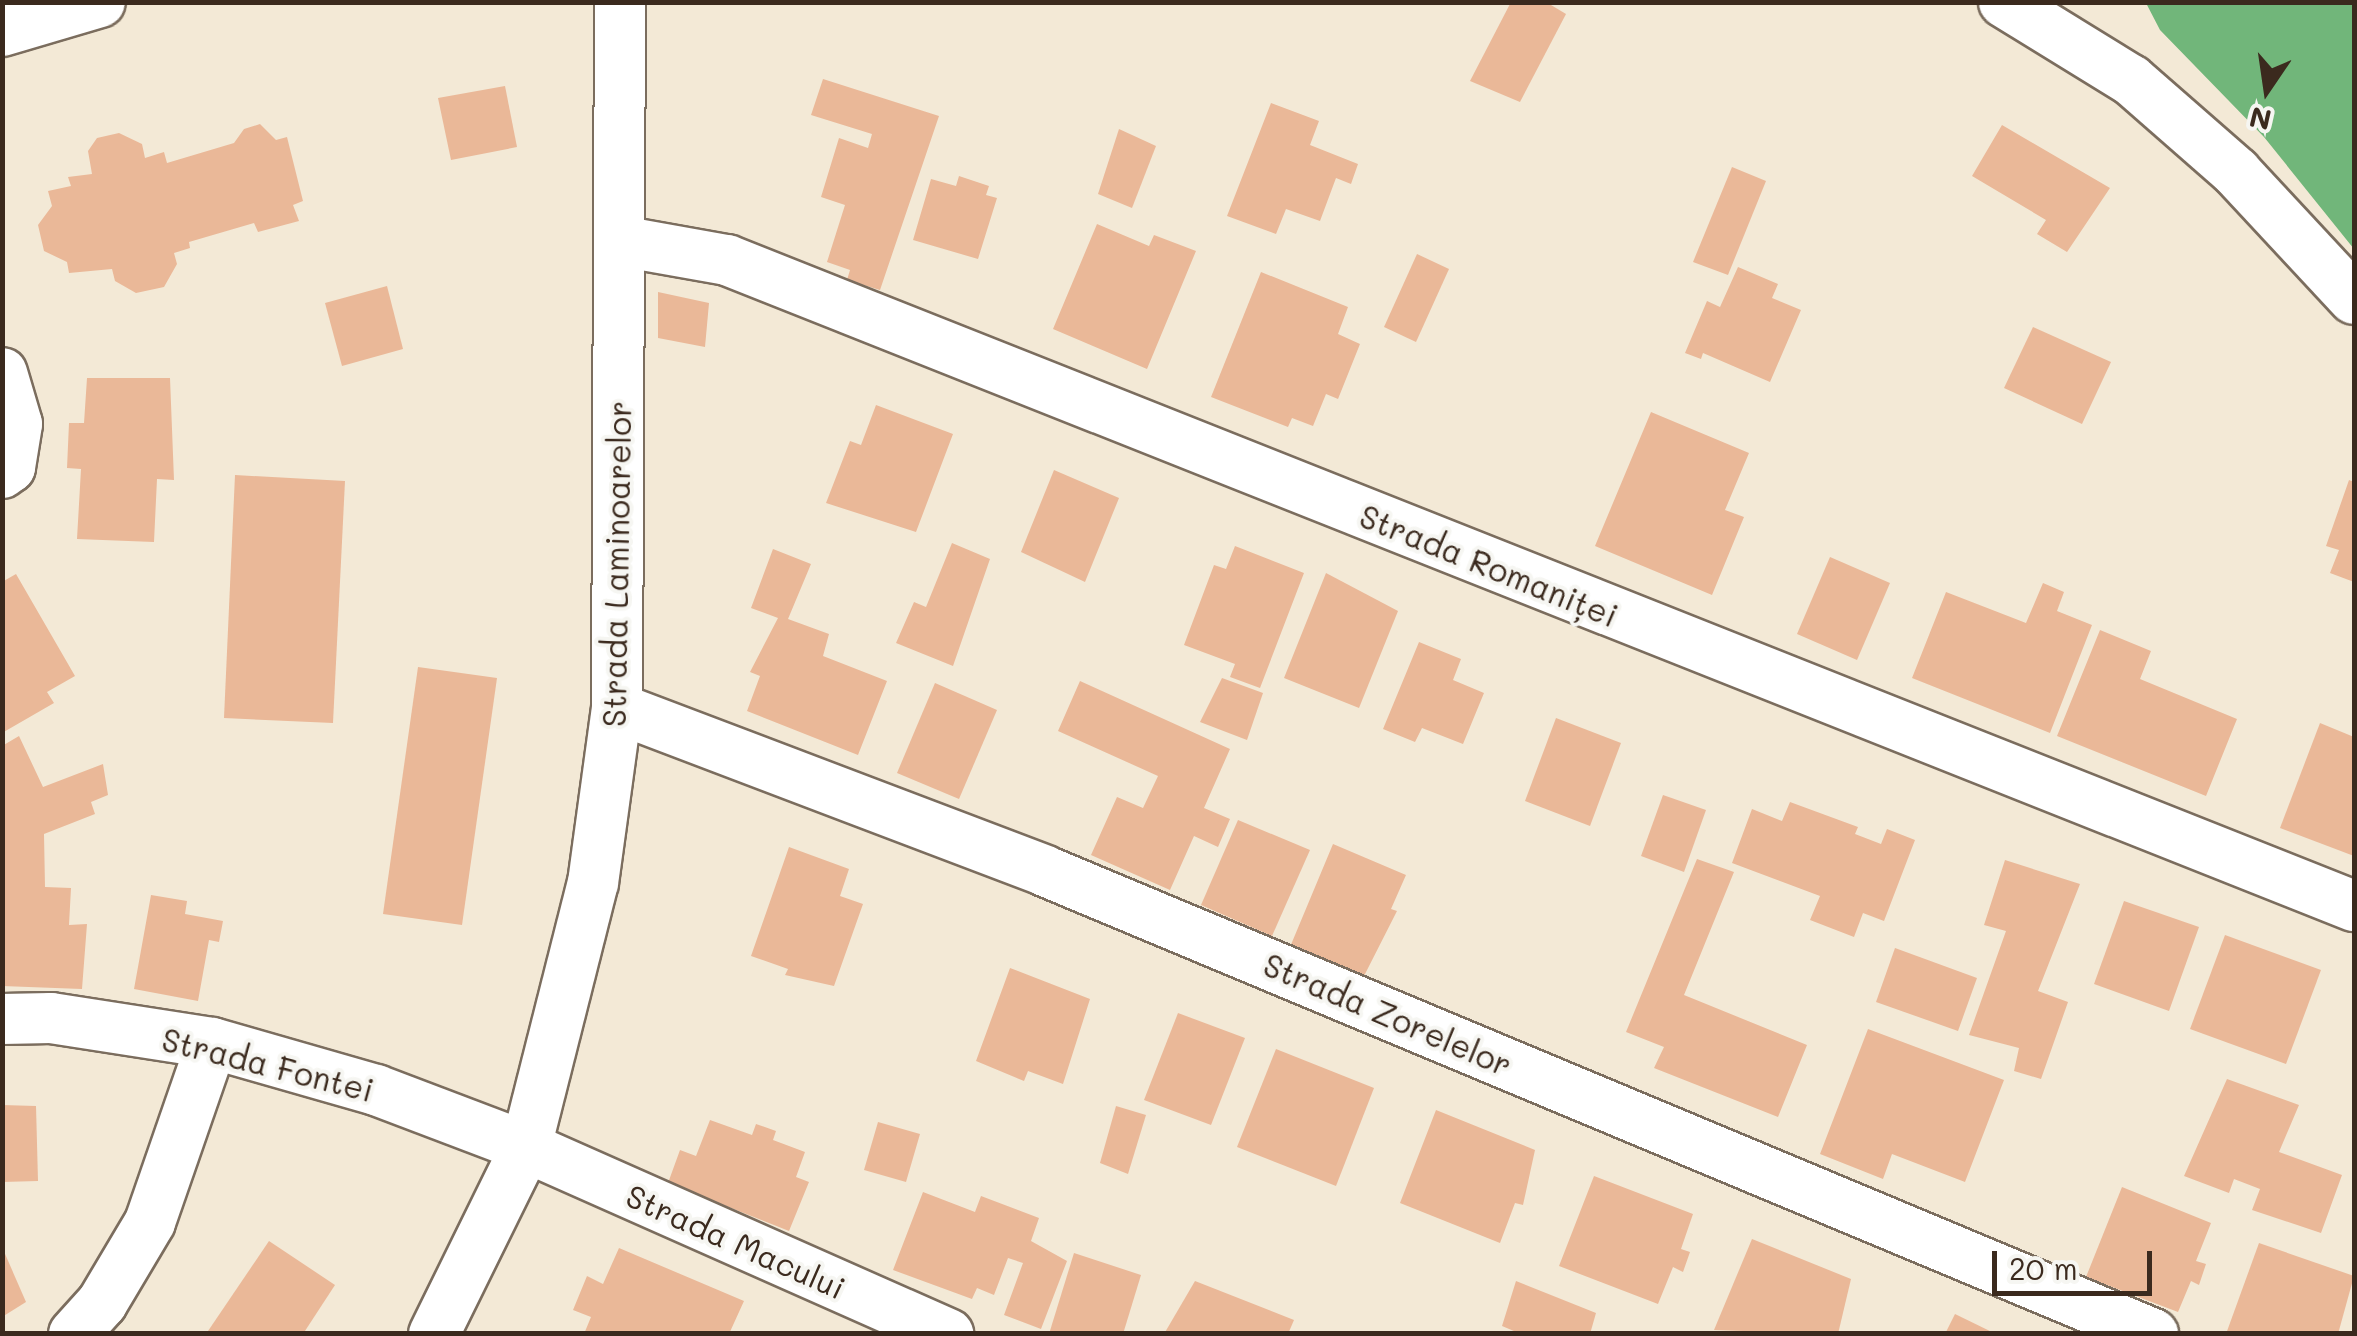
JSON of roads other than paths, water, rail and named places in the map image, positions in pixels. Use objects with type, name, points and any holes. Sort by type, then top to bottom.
[{"type":"street","points":[[2,30],[100,2]]},
{"type":"street","name":"Strada Laminoarelor","points":[[434,1334],[526,1147],[593,883],[618,708],[620,2]]},
{"type":"street","points":[[2004,2],[2132,80],[2236,172],[2354,299]]},
{"type":"street","name":"Strada Romaniței","points":[[620,241],[726,260],[2354,906]]},
{"type":"street","points":[[2,373],[17,424],[10,467],[2,473]]},
{"type":"street","name":"Strada Zorelelor","points":[[618,708],[1045,871],[2153,1334]]},
{"type":"street","name":"Strada Fontei","points":[[2,1019],[51,1018],[212,1043],[376,1090],[526,1147]]},
{"type":"street","points":[[74,1334],[102,1302],[150,1222],[212,1043]]},
{"type":"street","name":"Strada Macului","points":[[526,1147],[948,1334]]}]
